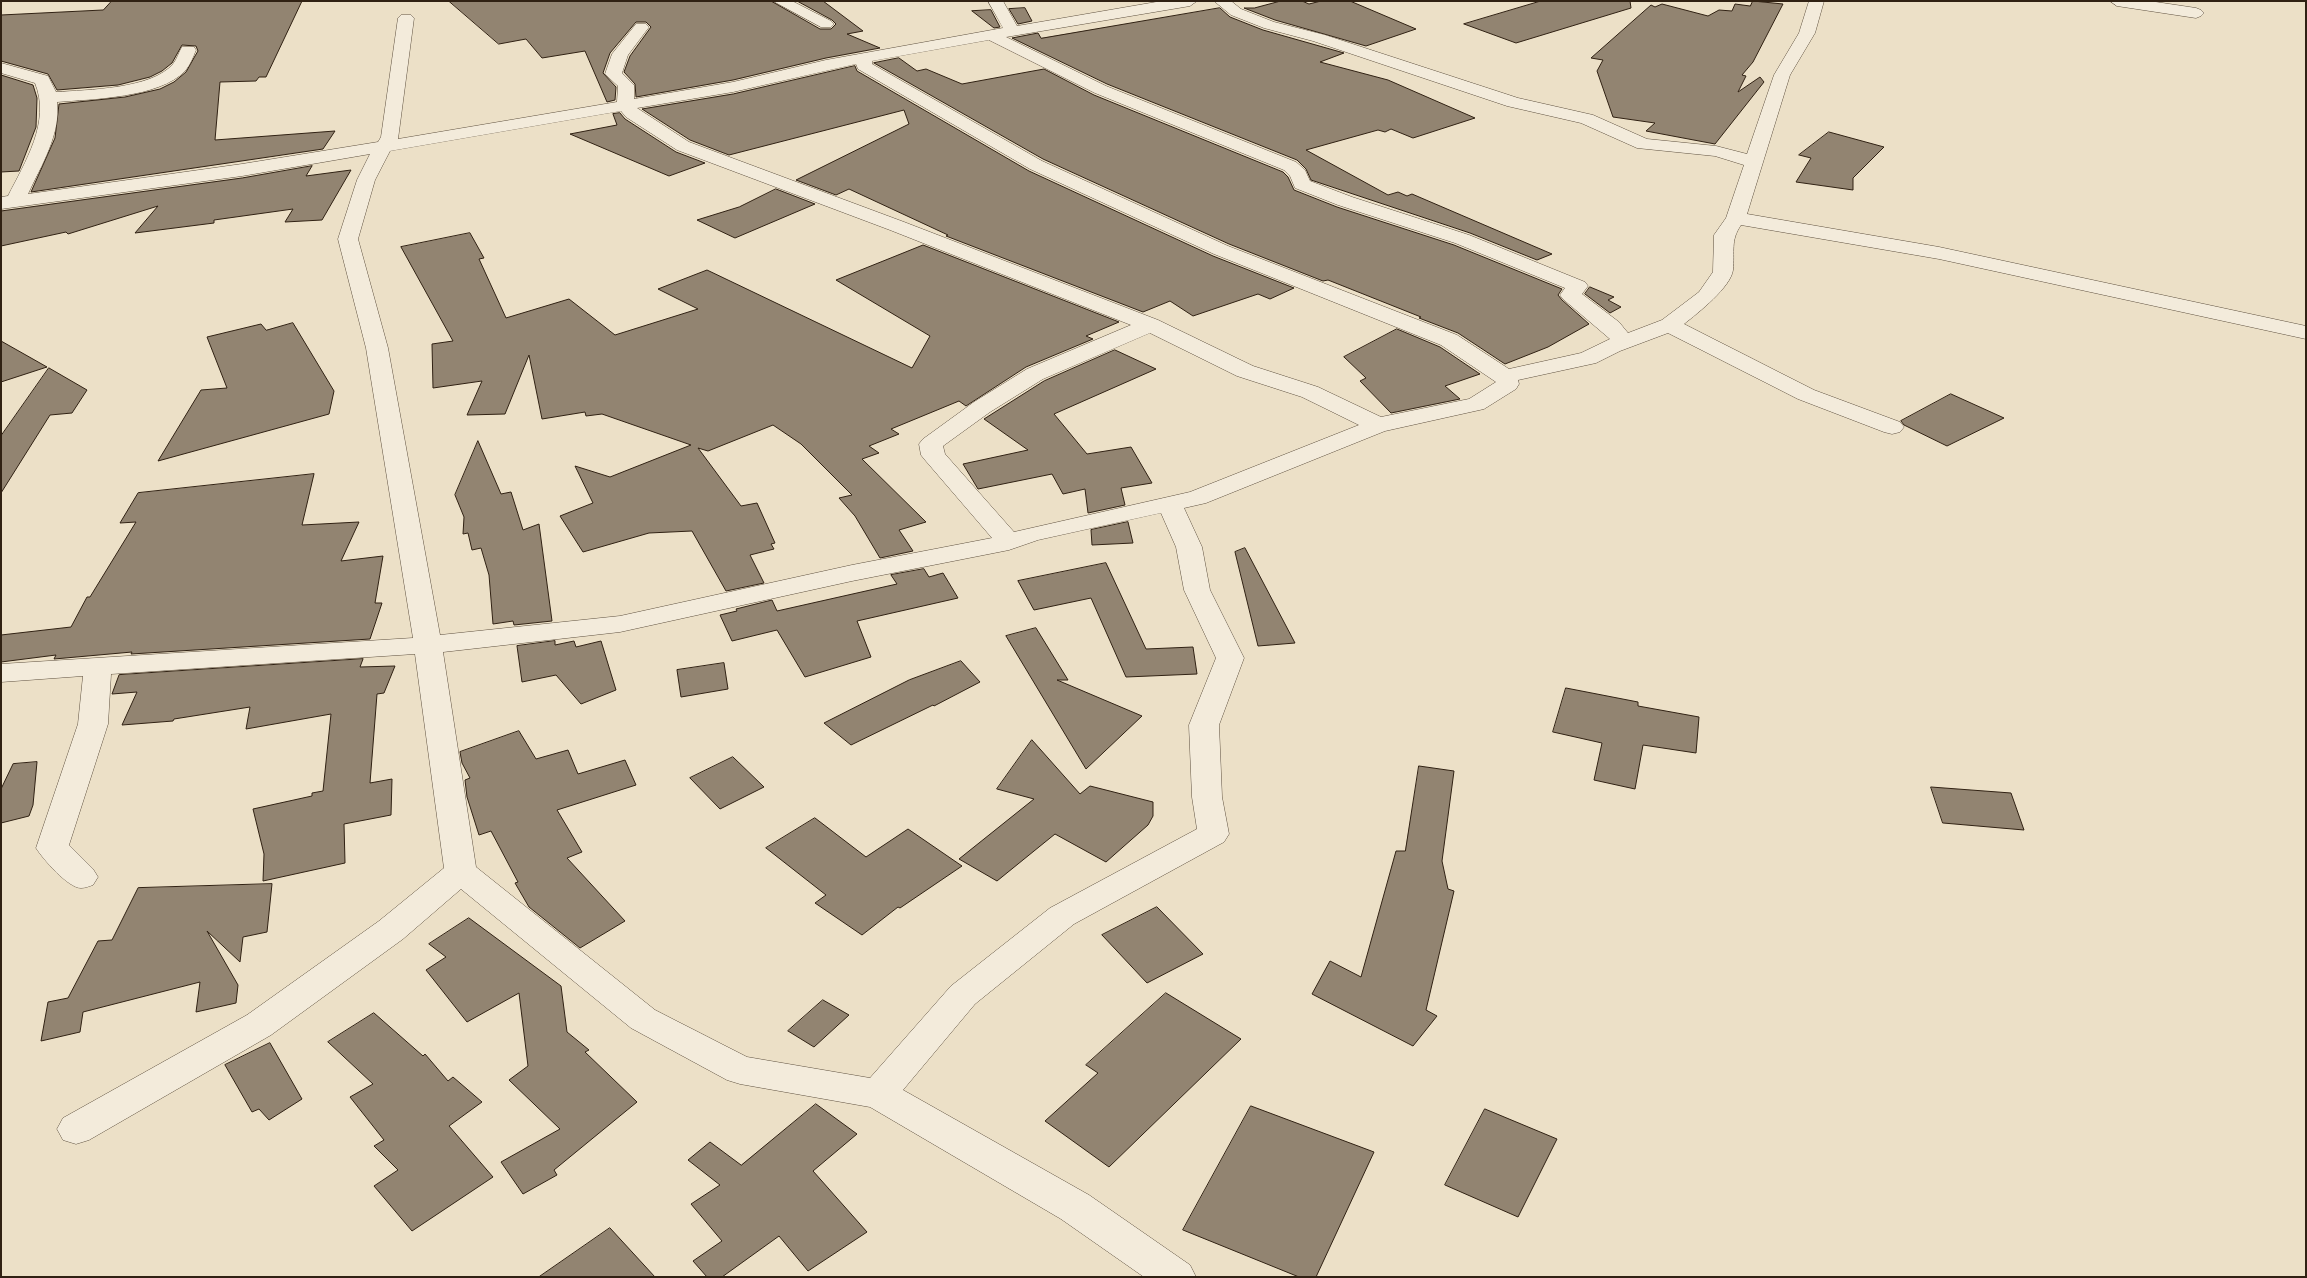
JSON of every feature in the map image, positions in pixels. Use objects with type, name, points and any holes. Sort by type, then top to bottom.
[{"type":"street","points":[[780,1],[826,24]]},
{"type":"street","points":[[995,1],[1012,31]]},
{"type":"street","points":[[8,201],[242,170],[733,87],[864,59],[1012,31],[1190,1]]},
{"type":"street","points":[[1221,1],[1236,12],[1269,25],[1319,38],[1513,102],[1587,119],[1643,144],[1716,151],[1754,162]]},
{"type":"street","points":[[1505,376],[1588,358],[1670,324],[1706,296],[1723,272],[1724,235],[1736,218],[1782,75],[1807,33],[1817,1]]},
{"type":"street","points":[[2116,1],[2196,13]]},
{"type":"street","points":[[406,18],[390,137],[366,180],[348,239],[377,348],[428,645],[461,872],[643,1019],[740,1070],[878,1094],[1075,1207],[1176,1277]]},
{"type":"street","points":[[641,28],[620,54],[613,74],[626,85],[625,105],[632,113],[683,146],[897,226],[1150,325],[1245,371],[1310,392],[1378,425]]},
{"type":"street","points":[[991,35],[1021,52],[1082,80],[1290,166],[1298,174],[1302,184],[1345,202],[1462,239],[1578,286],[1570,295],[1611,327],[1625,342]]},
{"type":"street","points":[[49,98],[88,95],[150,85],[178,68],[188,50]]},
{"type":"street","points":[[1,673],[428,645],[620,624],[852,573],[1009,542],[1031,534],[1197,498],[1378,425],[1476,404],[1508,384],[1505,376],[1449,340],[1220,250],[1036,165],[864,66],[864,59]]},
{"type":"street","points":[[1,68],[42,80],[49,90],[50,112],[44,135],[8,201]]},
{"type":"street","points":[[1736,218],[1939,253],[2306,333]]},
{"type":"street","points":[[1670,324],[1794,389],[1867,419],[1892,427]]},
{"type":"street","points":[[1009,542],[933,455],[931,444],[982,407],[1035,374],[1150,325]]},
{"type":"street","points":[[878,1094],[963,995],[1062,916],[1212,834],[1207,797],[1204,725],[1230,658],[1197,590],[1189,547],[1169,504]]},
{"type":"street","points":[[82,877],[52,848],[93,724],[98,666]]},
{"type":"street","points":[[76,1129],[259,1025],[391,930],[461,872]]},
{"type":"building","points":[[112,1],[302,1],[266,77],[259,77],[256,81],[220,82],[215,140],[335,131],[323,149],[31,192],[55,138],[59,104],[125,97],[160,89],[174,82],[186,72],[198,51],[196,46],[182,45],[172,63],[150,77],[118,85],[57,90],[48,74],[1,61],[1,15],[103,10]]},
{"type":"building","points":[[449,1],[771,1],[820,29],[831,29],[836,24],[832,20],[797,1],[823,1],[863,31],[847,34],[880,48],[826,58],[733,80],[636,97],[635,84],[624,72],[630,56],[651,27],[646,22],[636,22],[610,53],[603,73],[616,87],[615,100],[607,102],[585,51],[542,58],[526,39],[499,44]]},
{"type":"building","points":[[1281,1],[1302,1],[1309,4],[1321,1],[1350,1],[1416,29],[1366,46],[1275,20],[1244,8],[1254,8]]},
{"type":"building","points":[[1541,1],[1630,1],[1631,8],[1516,43],[1464,24]]},
{"type":"building","points":[[1753,1],[1783,4],[1753,62],[1742,75],[1746,76],[1738,92],[1760,77],[1764,82],[1715,144],[1646,131],[1655,123],[1613,117],[1597,71],[1603,60],[1591,58],[1651,5],[1655,7],[1662,4],[1708,16],[1719,10],[1732,11],[1735,4],[1750,6]]},
{"type":"building","points":[[1025,8],[1032,21],[1018,24],[1009,9]]},
{"type":"building","points":[[1220,8],[1230,17],[1263,30],[1344,53],[1320,62],[1388,80],[1475,118],[1413,138],[1391,129],[1385,132],[1378,130],[1306,150],[1388,195],[1398,192],[1407,196],[1412,194],[1552,254],[1537,260],[1470,233],[1311,180],[1306,169],[1297,160],[1107,84],[1012,38],[1038,33],[1041,38]]},
{"type":"building","points":[[991,10],[1000,27],[994,28],[972,11]]},
{"type":"building","points":[[899,58],[917,71],[926,69],[962,84],[1044,69],[1094,95],[1283,172],[1288,177],[1294,190],[1337,207],[1454,245],[1562,289],[1558,295],[1589,324],[1548,347],[1505,364],[1458,333],[1328,280],[1323,281],[1229,244],[1043,159],[874,63]]},
{"type":"building","points":[[855,66],[857,71],[1029,171],[1213,256],[1294,288],[1270,299],[1258,294],[1193,316],[1170,301],[1143,312],[946,236],[948,235],[849,189],[836,195],[796,180],[909,124],[904,110],[729,155],[690,140],[642,109],[733,94]]},
{"type":"building","points":[[1,75],[33,85],[37,98],[36,127],[19,171],[1,172]]},
{"type":"building","points":[[620,113],[625,119],[676,152],[705,163],[669,176],[570,134],[617,125],[613,114]]},
{"type":"building","points":[[1829,132],[1884,147],[1853,178],[1853,190],[1796,182],[1811,158],[1799,155]]},
{"type":"building","points":[[312,166],[306,176],[351,170],[322,220],[285,222],[293,209],[214,220],[214,223],[135,233],[158,206],[68,234],[66,232],[1,246],[1,211],[242,178]]},
{"type":"building","points":[[776,189],[815,204],[735,238],[697,220],[739,207]]},
{"type":"building","points":[[470,233],[484,258],[479,259],[506,318],[569,299],[615,335],[698,309],[658,289],[707,270],[912,368],[930,336],[836,280],[923,245],[1119,322],[1086,336],[1093,339],[1026,367],[966,406],[959,401],[891,429],[899,434],[869,446],[879,453],[862,459],[926,522],[899,530],[913,551],[880,558],[855,516],[839,498],[852,495],[801,444],[773,425],[708,451],[698,448],[741,506],[757,503],[775,543],[771,544],[774,549],[750,555],[764,583],[726,591],[692,531],[649,533],[583,552],[560,516],[593,503],[575,466],[610,477],[691,445],[602,414],[586,416],[585,412],[542,419],[529,355],[505,414],[467,415],[482,381],[433,388],[432,344],[453,341],[401,247]]},
{"type":"building","points":[[1590,287],[1614,297],[1608,300],[1621,307],[1610,313],[1585,294]]},
{"type":"building","points":[[293,323],[334,391],[329,414],[158,461],[201,390],[227,388],[207,337],[261,324],[266,330]]},
{"type":"building","points":[[1397,329],[1440,347],[1480,374],[1445,386],[1460,399],[1391,413],[1360,381],[1366,378],[1344,357]]},
{"type":"building","points":[[1,341],[47,367],[1,382]]},
{"type":"building","points":[[1115,350],[1156,369],[1054,414],[1087,454],[1131,447],[1152,483],[1121,488],[1125,505],[1088,513],[1085,489],[1063,494],[1052,474],[978,489],[963,464],[1028,450],[984,419],[1044,381]]},
{"type":"building","points":[[49,368],[87,390],[72,413],[50,415],[1,493],[1,436]]},
{"type":"building","points":[[1951,394],[2004,418],[1947,446],[1904,425],[1901,421]]},
{"type":"building","points":[[478,441],[501,494],[511,492],[523,530],[539,524],[552,621],[514,625],[513,621],[493,624],[489,575],[481,548],[472,550],[468,533],[463,534],[464,517],[455,495]]},
{"type":"building","points":[[314,474],[302,525],[359,522],[341,561],[383,556],[375,603],[382,603],[370,639],[131,654],[132,652],[54,659],[56,655],[1,662],[1,635],[71,627],[87,597],[90,597],[136,522],[120,523],[138,493]]},
{"type":"building","points":[[1128,522],[1133,543],[1092,545],[1091,530]]},
{"type":"building","points":[[1245,548],[1295,643],[1258,646],[1235,552]]},
{"type":"building","points":[[1106,563],[1146,649],[1193,647],[1197,674],[1126,677],[1091,598],[1034,610],[1018,581]]},
{"type":"building","points":[[924,569],[929,577],[943,573],[958,598],[857,621],[871,657],[805,677],[777,630],[732,641],[720,615],[772,600],[777,611],[897,584],[891,575]]},
{"type":"building","points":[[1036,628],[1068,680],[1057,680],[1142,716],[1086,769],[1006,636]]},
{"type":"building","points":[[555,641],[555,645],[574,641],[576,647],[601,641],[616,690],[581,704],[556,675],[522,682],[517,646]]},
{"type":"building","points":[[363,659],[360,667],[395,666],[384,693],[377,694],[370,783],[392,779],[391,815],[344,824],[345,863],[263,881],[264,854],[253,809],[312,796],[312,793],[323,791],[331,714],[246,729],[250,707],[174,719],[173,721],[122,725],[137,692],[112,694],[119,675]]},
{"type":"building","points":[[961,661],[980,682],[851,745],[824,723],[909,680]]},
{"type":"building","points":[[724,663],[728,689],[681,697],[677,670]]},
{"type":"building","points":[[1566,688],[1638,702],[1638,706],[1699,717],[1696,753],[1643,745],[1635,789],[1594,780],[1602,743],[1553,732]]},
{"type":"building","points":[[519,731],[536,759],[568,750],[578,774],[625,760],[636,785],[557,810],[582,852],[567,858],[625,921],[580,948],[529,907],[515,883],[518,882],[491,831],[479,835],[467,797],[465,780],[470,778],[462,763],[460,752]]},
{"type":"building","points":[[1032,740],[1080,794],[1090,786],[1153,802],[1153,816],[1148,825],[1106,862],[1055,834],[997,881],[959,859],[1034,799],[997,789]]},
{"type":"building","points":[[733,757],[764,787],[720,809],[690,778]]},
{"type":"building","points":[[37,762],[33,805],[29,816],[1,823],[1,789],[13,764]]},
{"type":"building","points":[[1419,766],[1454,771],[1442,861],[1448,889],[1454,891],[1426,1010],[1437,1016],[1413,1046],[1312,994],[1330,961],[1361,977],[1396,851],[1405,851]]},
{"type":"building","points":[[1931,787],[2011,793],[2024,830],[1943,823]]},
{"type":"building","points":[[815,818],[866,857],[908,829],[962,866],[900,908],[898,907],[862,935],[815,903],[826,895],[766,848]]},
{"type":"building","points":[[272,884],[267,932],[243,937],[240,962],[207,931],[238,985],[236,1003],[196,1012],[200,982],[83,1012],[80,1032],[41,1041],[48,1002],[68,998],[98,941],[112,940],[138,888]]},
{"type":"building","points":[[1157,907],[1203,954],[1147,983],[1102,935]]},
{"type":"building","points":[[469,918],[561,986],[567,1032],[589,1050],[585,1052],[637,1102],[554,1170],[557,1175],[523,1194],[501,1162],[560,1129],[509,1080],[528,1066],[519,993],[467,1022],[426,970],[446,957],[429,944]]},
{"type":"building","points":[[1166,993],[1241,1039],[1109,1167],[1045,1121],[1098,1073],[1086,1065]]},
{"type":"building","points":[[823,1000],[849,1015],[814,1047],[788,1031]]},
{"type":"building","points":[[374,1013],[423,1056],[425,1054],[448,1081],[453,1077],[482,1102],[449,1126],[493,1177],[412,1231],[374,1186],[398,1170],[374,1146],[384,1140],[350,1097],[373,1084],[328,1042]]},
{"type":"building","points":[[270,1043],[302,1099],[269,1120],[259,1109],[252,1112],[225,1065]]},
{"type":"building","points":[[816,1104],[857,1134],[813,1171],[867,1232],[808,1271],[779,1236],[722,1277],[707,1277],[693,1261],[722,1241],[691,1204],[720,1185],[688,1160],[710,1142],[741,1165]]},
{"type":"building","points":[[1251,1106],[1374,1152],[1316,1277],[1299,1277],[1183,1230]]},
{"type":"building","points":[[1485,1109],[1557,1139],[1518,1217],[1445,1185]]},
{"type":"building","points":[[610,1228],[655,1277],[539,1277]]}]
